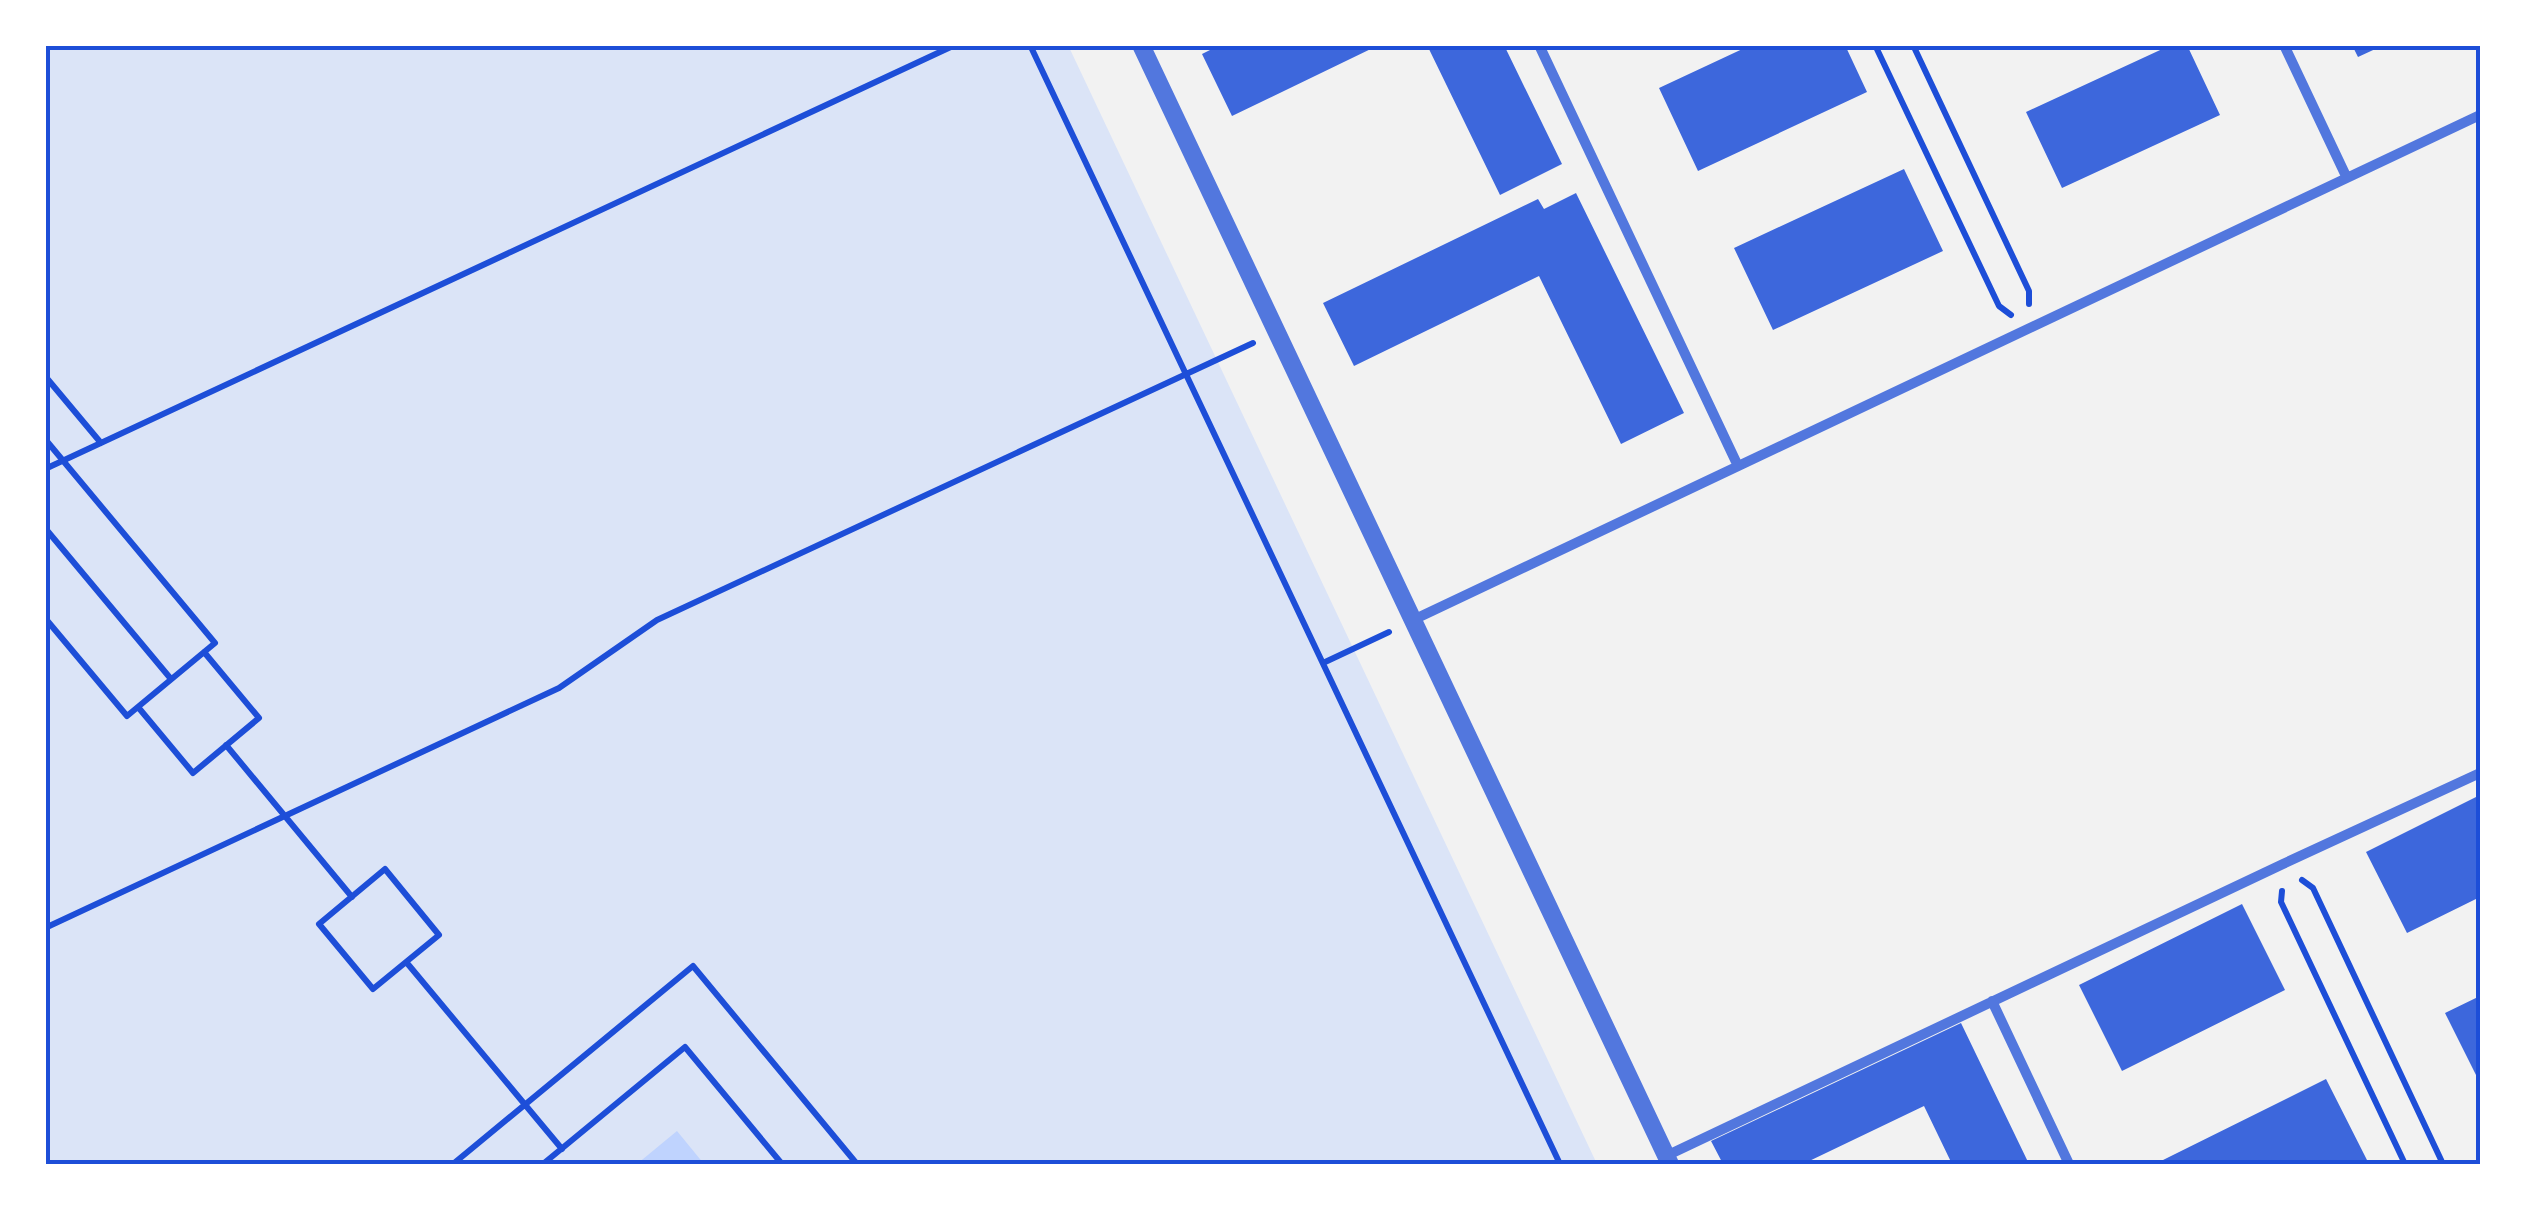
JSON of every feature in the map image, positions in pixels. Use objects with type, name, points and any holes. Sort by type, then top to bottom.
[{"type":"street","points":[[1141,45],[1668,1160],[1992,1001],[2480,773]]},
{"type":"street","points":[[1539,45],[1738,466]]},
{"type":"street","points":[[2284,45],[2346,176]]},
{"type":"street","points":[[1413,620],[2480,115]]},
{"type":"street","points":[[1992,1001],[2069,1164]]},
{"type":"path","points":[[45,469],[954,45]]},
{"type":"path","points":[[1030,45],[1560,1164]]},
{"type":"path","points":[[1875,45],[1999,306],[2029,329]]},
{"type":"path","points":[[1913,45],[2029,291],[2029,329]]},
{"type":"path","points":[[45,928],[560,688],[657,620],[1276,332]]},
{"type":"path","points":[[45,376],[101,443]]},
{"type":"path","points":[[45,439],[215,643],[127,716],[45,618]]},
{"type":"path","points":[[45,528],[171,680]]},
{"type":"path","points":[[1322,663],[1413,620]]},
{"type":"path","points":[[138,707],[193,772],[259,718],[204,652]]},
{"type":"path","points":[[226,745],[352,897]]},
{"type":"path","points":[[2282,864],[2282,902],[2406,1164]]},
{"type":"path","points":[[2282,864],[2312,888],[2444,1164]]},
{"type":"path","points":[[384,870],[439,935],[406,962],[373,989],[318,924],[384,870]]},
{"type":"path","points":[[406,962],[562,1149]]},
{"type":"path","points":[[453,1164],[692,966],[857,1164]]},
{"type":"path","points":[[543,1164],[685,1047],[782,1164]]},
{"type":"shaded area","points":[[45,45],[1068,45],[1597,1164],[45,1164]]},
{"type":"water","points":[[677,1131],[704,1164],[637,1164]]},
{"type":"building","points":[[1220,45],[1379,45],[1232,116],[1202,54]]},
{"type":"building","points":[[1427,45],[1504,45],[1562,164],[1500,195]]},
{"type":"building","points":[[1751,45],[1845,45],[1867,92],[1698,171],[1659,88]]},
{"type":"building","points":[[2171,45],[2187,45],[2220,115],[2062,188],[2026,112]]},
{"type":"building","points":[[2352,45],[2384,45],[2358,57]]},
{"type":"building","points":[[1904,169],[1943,251],[1773,330],[1734,248]]},
{"type":"building","points":[[1576,193],[1684,413],[1621,444],[1539,276],[1354,366],[1323,303],[1538,199],[1544,209]]},
{"type":"building","points":[[2480,795],[2480,897],[2407,933],[2366,852]]},
{"type":"building","points":[[2242,904],[2285,990],[2122,1071],[2079,985]]},
{"type":"building","points":[[2480,996],[2480,1083],[2445,1013]]},
{"type":"building","points":[[1961,1023],[2029,1164],[1952,1164],[1924,1106],[1803,1164],[1723,1164],[1711,1141]]},
{"type":"building","points":[[2326,1079],[2369,1164],[2165,1164],[2163,1160]]}]
